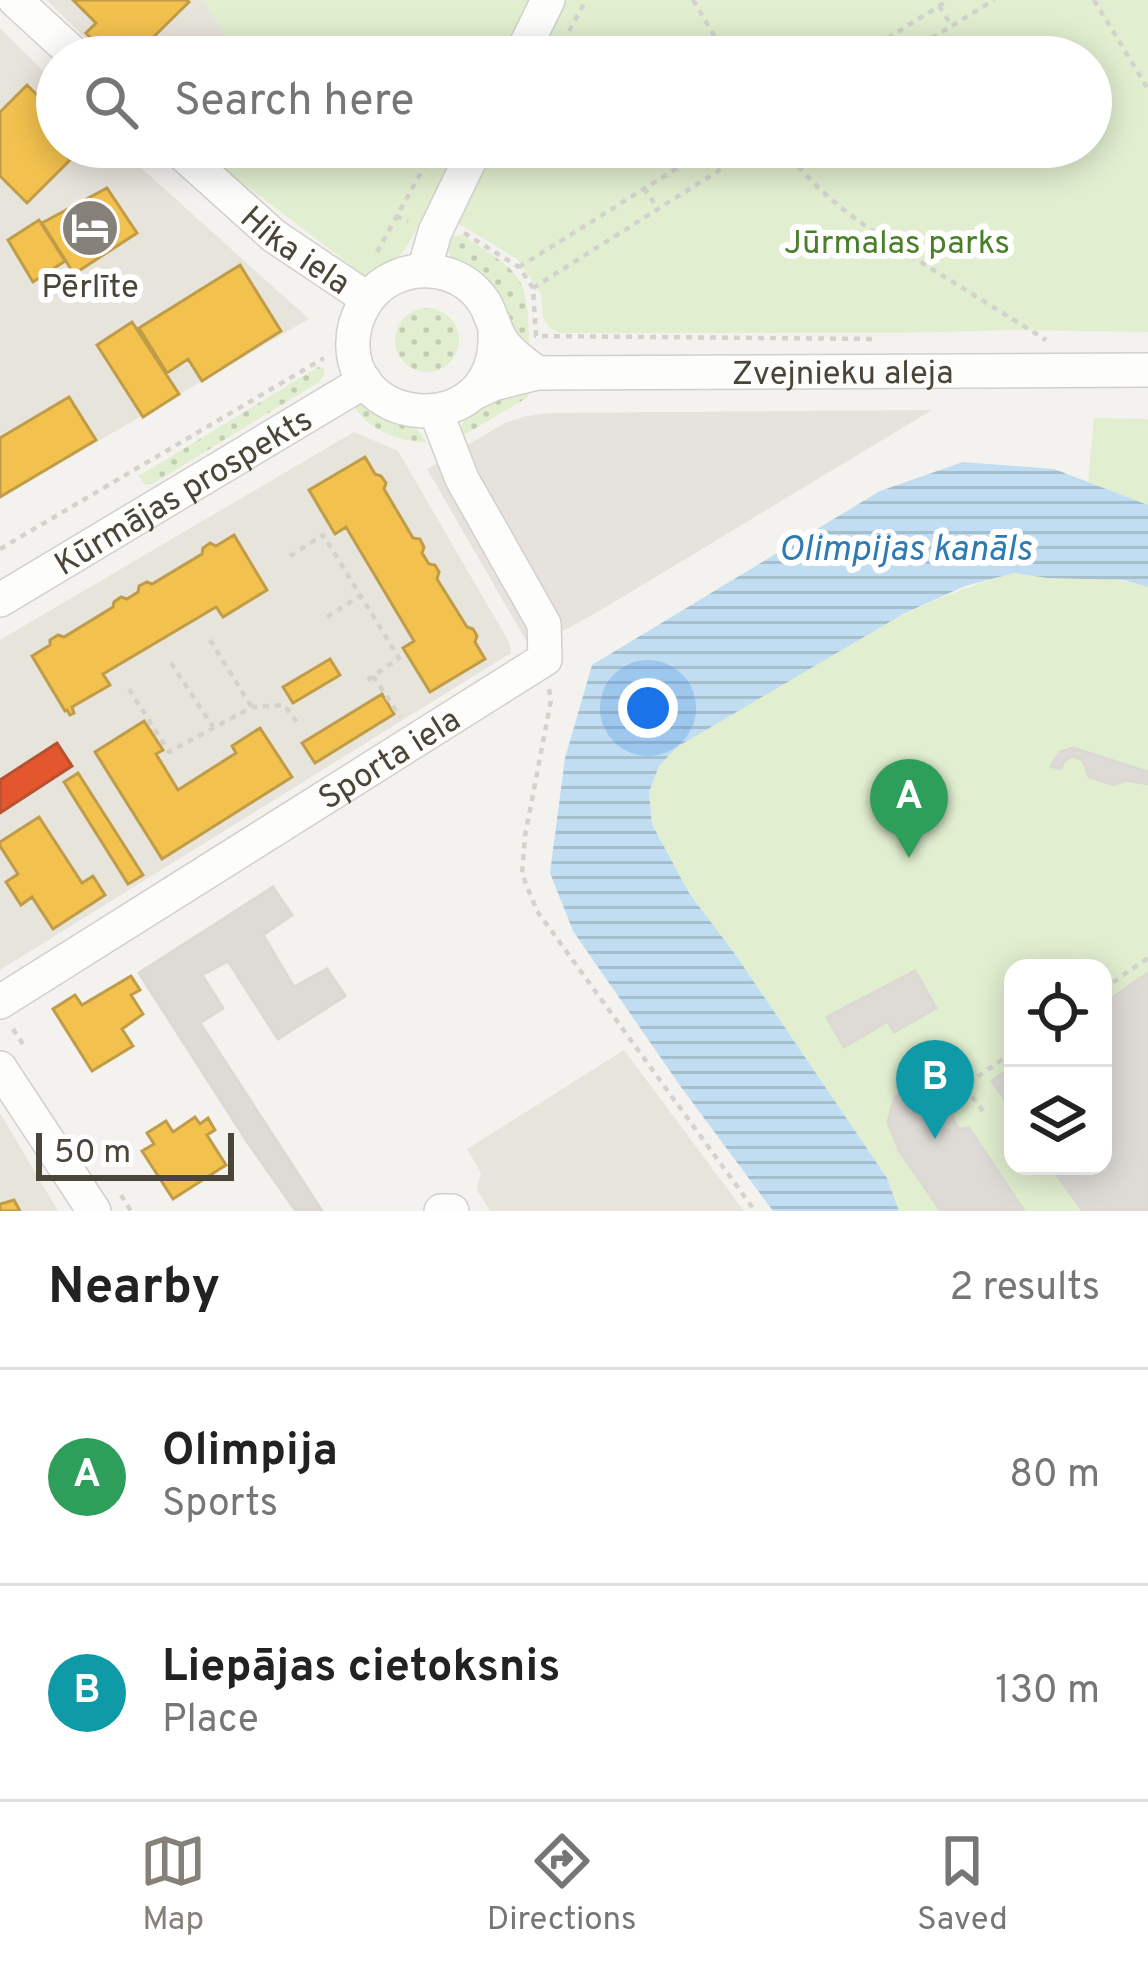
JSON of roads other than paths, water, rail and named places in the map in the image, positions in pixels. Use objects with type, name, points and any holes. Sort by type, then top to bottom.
[{"type":"street","points":[[15,0],[54,36]]},
{"type":"street","points":[[530,36],[548,0]]},
{"type":"street","name":"Hika iela","points":[[198,168],[274,236],[369,297]]},
{"type":"street","points":[[424,270],[435,232],[466,168]]},
{"type":"street","points":[[424,270],[453,276],[477,292],[495,331],[494,358],[483,382],[450,408],[436,412],[384,400],[365,381],[354,353],[361,309],[369,297],[388,280],[424,270]]},
{"type":"street","points":[[495,331],[506,348],[537,374]]},
{"type":"street","name":"Zvejnieku aleja","points":[[474,392],[537,374],[1148,370]]},
{"type":"street","name":"Kūrmājas prospekts","points":[[0,600],[365,381]]},
{"type":"street","name":"Sporta iela","points":[[0,1002],[545,659],[544,624],[462,479],[436,412]]},
{"type":"street","points":[[0,1068],[94,1211]]},
{"type":"street","points":[[440,1211],[452,1211]]},
{"type":"water","name":"Olimpijas kanāls","points":[[963,462],[1054,469],[1148,505],[1148,587],[1123,580],[1014,573],[965,586],[903,614],[677,747],[659,766],[649,792],[652,824],[689,893],[887,1178],[899,1211],[773,1211],[573,931],[550,873],[565,758],[592,665],[880,491]]},
{"type":"place","name":"Pērlīte","points":[[90,228]]},
{"type":"place","name":"Olimpija","points":[[909,858]]},
{"type":"place","name":"Liepājas cietoksnis","points":[[935,1139]]},
{"type":"park label","name":"Jūrmalas parks","points":[[897,241]]}]
